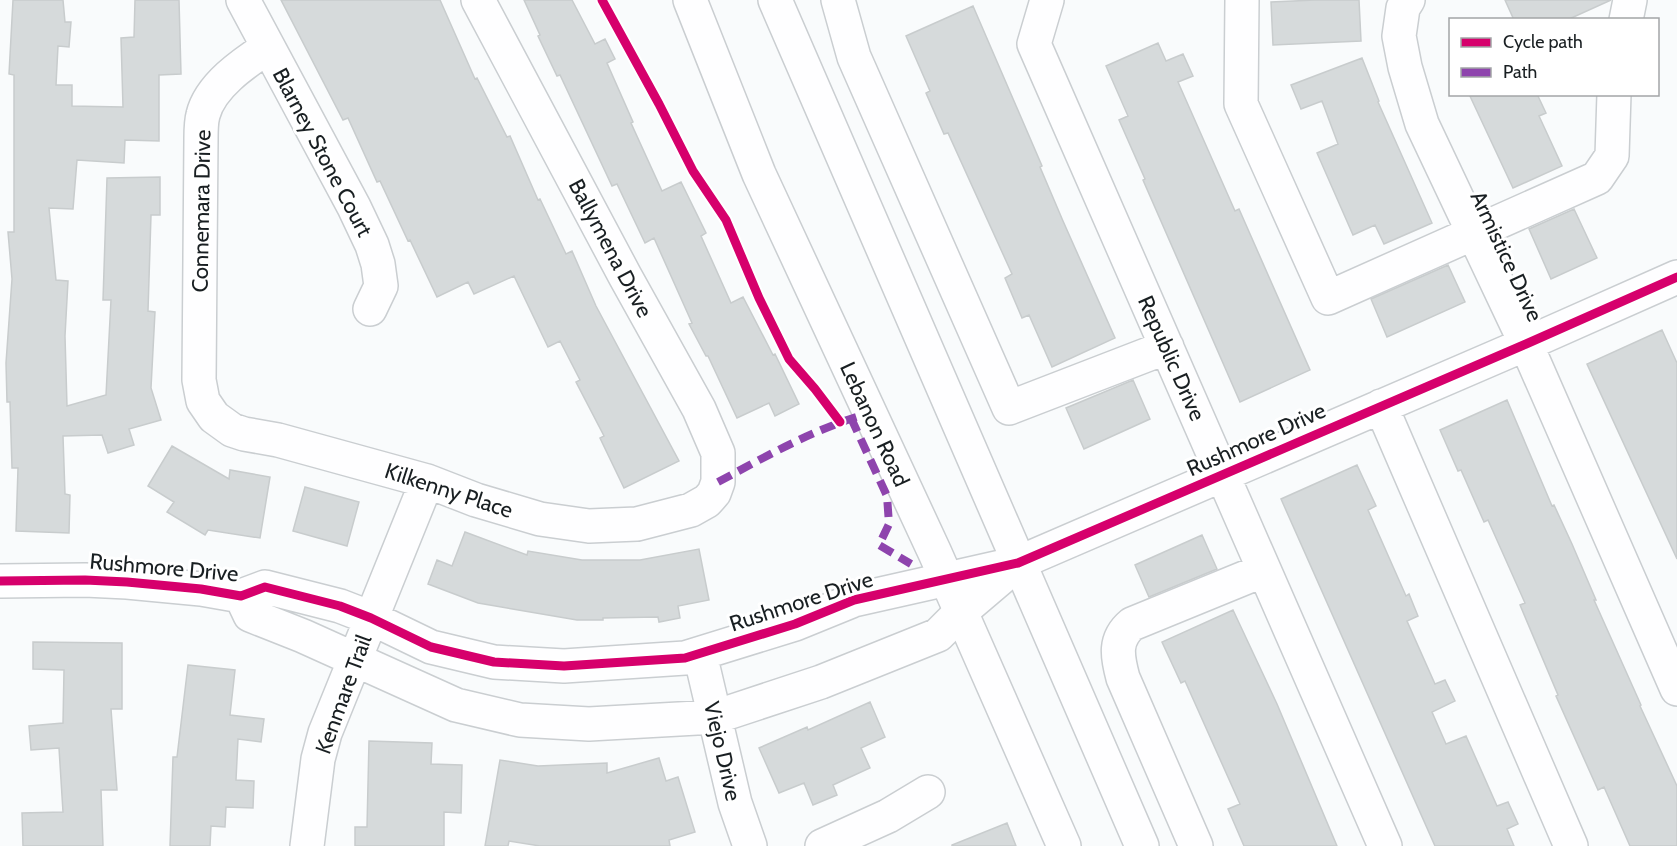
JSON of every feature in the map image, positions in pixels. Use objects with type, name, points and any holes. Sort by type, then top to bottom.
[{"type":"street","name":"Blarney Stone Court","points":[[243,0],[372,245],[381,286],[370,309]]},
{"type":"street","name":"Ballymena Drive","points":[[478,0],[710,432],[718,453],[719,468],[718,482],[714,493],[707,501]]},
{"type":"street","name":"Lebanon Road","points":[[690,0],[759,174],[962,611],[1064,846]]},
{"type":"street","points":[[775,0],[1142,846]]},
{"type":"street","points":[[838,0],[854,57],[1009,408],[1167,347]]},
{"type":"street","name":"Republic Drive","points":[[1047,0],[1034,44],[1385,846]]},
{"type":"street","points":[[1242,0],[1241,104],[1328,298],[1597,178],[1612,156],[1614,96]]},
{"type":"street","name":"Armistice Drive","points":[[1408,0],[1404,8],[1399,36],[1422,124],[1526,344],[1677,689]]},
{"type":"street","points":[[1626,18],[1630,0]]},
{"type":"street","name":"Connemara Drive","points":[[203,401],[199,380],[200,162],[203,115],[208,103],[231,73],[267,48]]},
{"type":"street","name":"Rushmore Drive","points":[[0,581],[127,582],[201,589],[241,596],[265,587],[340,606],[431,647],[494,662],[564,666],[685,658],[795,624],[854,600],[1018,563],[1677,277]]},
{"type":"street","name":"Kilkenny Place","points":[[203,401],[214,417],[224,425],[244,434],[278,440],[427,481],[510,511],[540,519],[590,526],[637,524],[691,510],[707,501]]},
{"type":"street","points":[[1381,406],[1571,846]]},
{"type":"street","name":"Kenmare Trail","points":[[307,846],[318,759],[325,733],[427,481]]},
{"type":"street","name":"Rushmore Drive","points":[[241,596],[250,615],[303,636],[456,705],[520,720],[589,724],[715,717],[821,682],[938,635],[1018,563]]},
{"type":"street","points":[[1196,846],[1123,678],[1118,662],[1118,650],[1123,632],[1132,624],[1264,570]]},
{"type":"street","name":"Viejo Drive","points":[[700,654],[735,803],[750,846]]},
{"type":"street","points":[[822,846],[888,816],[928,792]]},
{"type":"building","points":[[13,0],[63,0],[65,22],[71,22],[69,47],[58,46],[56,85],[72,85],[72,106],[123,107],[121,38],[134,37],[135,0],[179,0],[181,74],[159,75],[159,141],[125,140],[124,163],[77,160],[73,209],[49,208],[56,280],[68,281],[65,336],[67,406],[106,395],[111,300],[103,300],[107,178],[160,177],[160,215],[151,215],[148,311],[155,312],[151,388],[161,420],[129,429],[134,445],[108,453],[102,435],[63,436],[65,494],[70,495],[69,533],[16,531],[18,468],[12,468],[6,363],[12,279],[8,232],[14,232],[14,75],[9,74]]},
{"type":"building","points":[[281,0],[440,0],[475,79],[477,78],[507,137],[510,136],[538,200],[540,199],[566,254],[572,251],[596,306],[679,461],[624,488],[600,438],[604,436],[576,382],[580,380],[560,341],[548,347],[514,276],[474,294],[468,282],[437,297],[380,181],[377,182],[348,118],[343,120]]},
{"type":"building","points":[[524,0],[572,0],[595,44],[605,39],[615,59],[607,63],[662,191],[681,182],[706,233],[701,236],[731,303],[743,297],[773,355],[775,354],[799,404],[775,416],[769,403],[737,418],[708,356],[689,324],[692,323],[654,238],[645,243],[617,184],[612,186],[560,75],[557,76],[538,36],[540,35]]},
{"type":"building","points":[[1359,0],[1361,41],[1273,45],[1271,2]]},
{"type":"building","points":[[1505,0],[1611,0],[1571,18],[1513,18]]},
{"type":"building","points":[[973,6],[1042,166],[1040,167],[1063,221],[1115,338],[1052,367],[1029,315],[1022,318],[1005,278],[1012,274],[948,133],[944,134],[926,93],[930,91],[906,36]]},
{"type":"building","points":[[1158,43],[1166,61],[1183,54],[1193,76],[1178,82],[1235,211],[1239,209],[1310,370],[1240,402],[1119,120],[1128,116],[1106,66]]},
{"type":"building","points":[[1362,58],[1378,102],[1432,223],[1384,244],[1375,225],[1353,235],[1317,153],[1338,144],[1322,101],[1301,109],[1291,85]]},
{"type":"building","points":[[1470,96],[1538,96],[1546,113],[1539,116],[1562,166],[1513,188]]},
{"type":"building","points":[[1574,209],[1597,258],[1551,279],[1529,229]]},
{"type":"building","points":[[1448,265],[1465,302],[1387,337],[1371,299]]},
{"type":"building","points":[[1662,330],[1677,363],[1677,559],[1587,364]]},
{"type":"building","points":[[1133,380],[1150,419],[1084,449],[1066,408]]},
{"type":"building","points":[[1507,400],[1677,786],[1677,846],[1630,846],[1604,787],[1598,790],[1556,696],[1558,695],[1520,605],[1525,603],[1488,520],[1484,522],[1440,430]]},
{"type":"building","points":[[172,446],[229,479],[230,470],[270,477],[260,538],[208,530],[205,535],[167,512],[174,502],[148,486]]},
{"type":"building","points":[[1357,465],[1376,506],[1368,510],[1406,596],[1409,594],[1418,616],[1407,621],[1435,684],[1445,680],[1455,701],[1432,712],[1446,744],[1466,736],[1497,806],[1508,802],[1518,824],[1507,829],[1514,846],[1435,846],[1281,499]]},
{"type":"building","points":[[305,487],[359,502],[347,546],[293,531]]},
{"type":"building","points":[[465,532],[527,555],[528,551],[582,560],[640,560],[699,549],[709,600],[678,606],[680,618],[659,622],[658,617],[577,620],[478,603],[428,584],[437,560],[452,566]]},
{"type":"building","points":[[1202,535],[1217,569],[1149,597],[1135,565]]},
{"type":"building","points":[[1233,610],[1277,704],[1337,846],[1244,846],[1228,809],[1240,804],[1185,681],[1181,683],[1162,642]]},
{"type":"building","points":[[33,642],[122,643],[122,709],[111,709],[117,790],[101,790],[103,846],[23,846],[22,813],[63,812],[59,748],[31,750],[29,726],[63,723],[64,670],[33,669]]},
{"type":"building","points":[[188,665],[235,670],[230,715],[264,719],[261,742],[238,739],[236,780],[254,781],[253,808],[226,807],[225,827],[211,826],[210,846],[170,846],[173,757],[177,757]]},
{"type":"building","points":[[870,702],[885,737],[861,748],[870,768],[833,785],[837,795],[813,805],[804,783],[779,793],[759,748],[807,727],[808,730]]},
{"type":"building","points":[[369,741],[432,743],[431,764],[462,765],[461,813],[444,812],[444,846],[355,846],[355,827],[367,827]]},
{"type":"building","points":[[659,758],[666,781],[678,777],[695,832],[669,840],[670,846],[540,846],[509,841],[508,846],[485,846],[500,760],[538,766],[607,763],[607,773]]},
{"type":"building","points":[[1007,823],[1016,846],[952,846],[952,845]]},
{"type":"marked path","points":[[718,482],[830,426],[870,413]]},
{"type":"marked path","points":[[851,418],[887,496],[889,524],[879,545],[911,564]]},
{"type":"cycle path","points":[[602,0],[693,171],[726,220],[759,298],[789,359],[840,422]]},
{"type":"cycle path","points":[[0,581],[127,582],[201,589],[241,596],[265,587],[340,606],[431,647],[494,662],[564,666],[685,658],[795,624],[854,600],[1018,563],[1677,277]]}]
